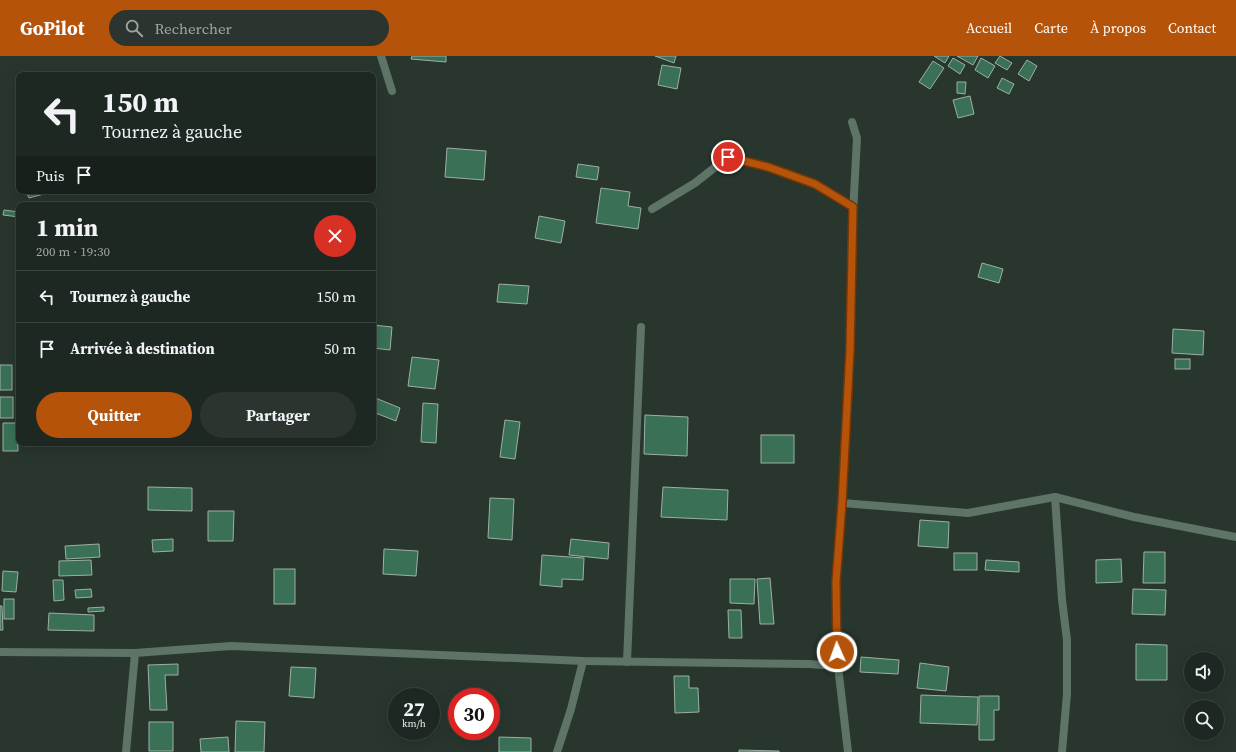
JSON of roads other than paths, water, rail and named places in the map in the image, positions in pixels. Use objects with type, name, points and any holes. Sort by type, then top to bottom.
[{"type":"street","points":[[381,56],[392,91]]},
{"type":"street","points":[[848,752],[838,666],[836,582],[842,503],[850,350],[853,207],[857,138],[852,122]]},
{"type":"street","points":[[652,208],[695,183],[728,157],[768,167],[815,184],[853,207]]},
{"type":"street","points":[[627,662],[641,327]]},
{"type":"street","points":[[842,503],[968,513],[1056,497],[1134,517],[1236,537]]},
{"type":"street","points":[[1056,497],[1062,600],[1067,640],[1067,694],[1062,752]]},
{"type":"street","points":[[0,652],[135,653],[231,646],[583,661],[809,664],[838,666]]},
{"type":"street","points":[[126,752],[135,653]]},
{"type":"street","points":[[557,752],[583,661]]}]
